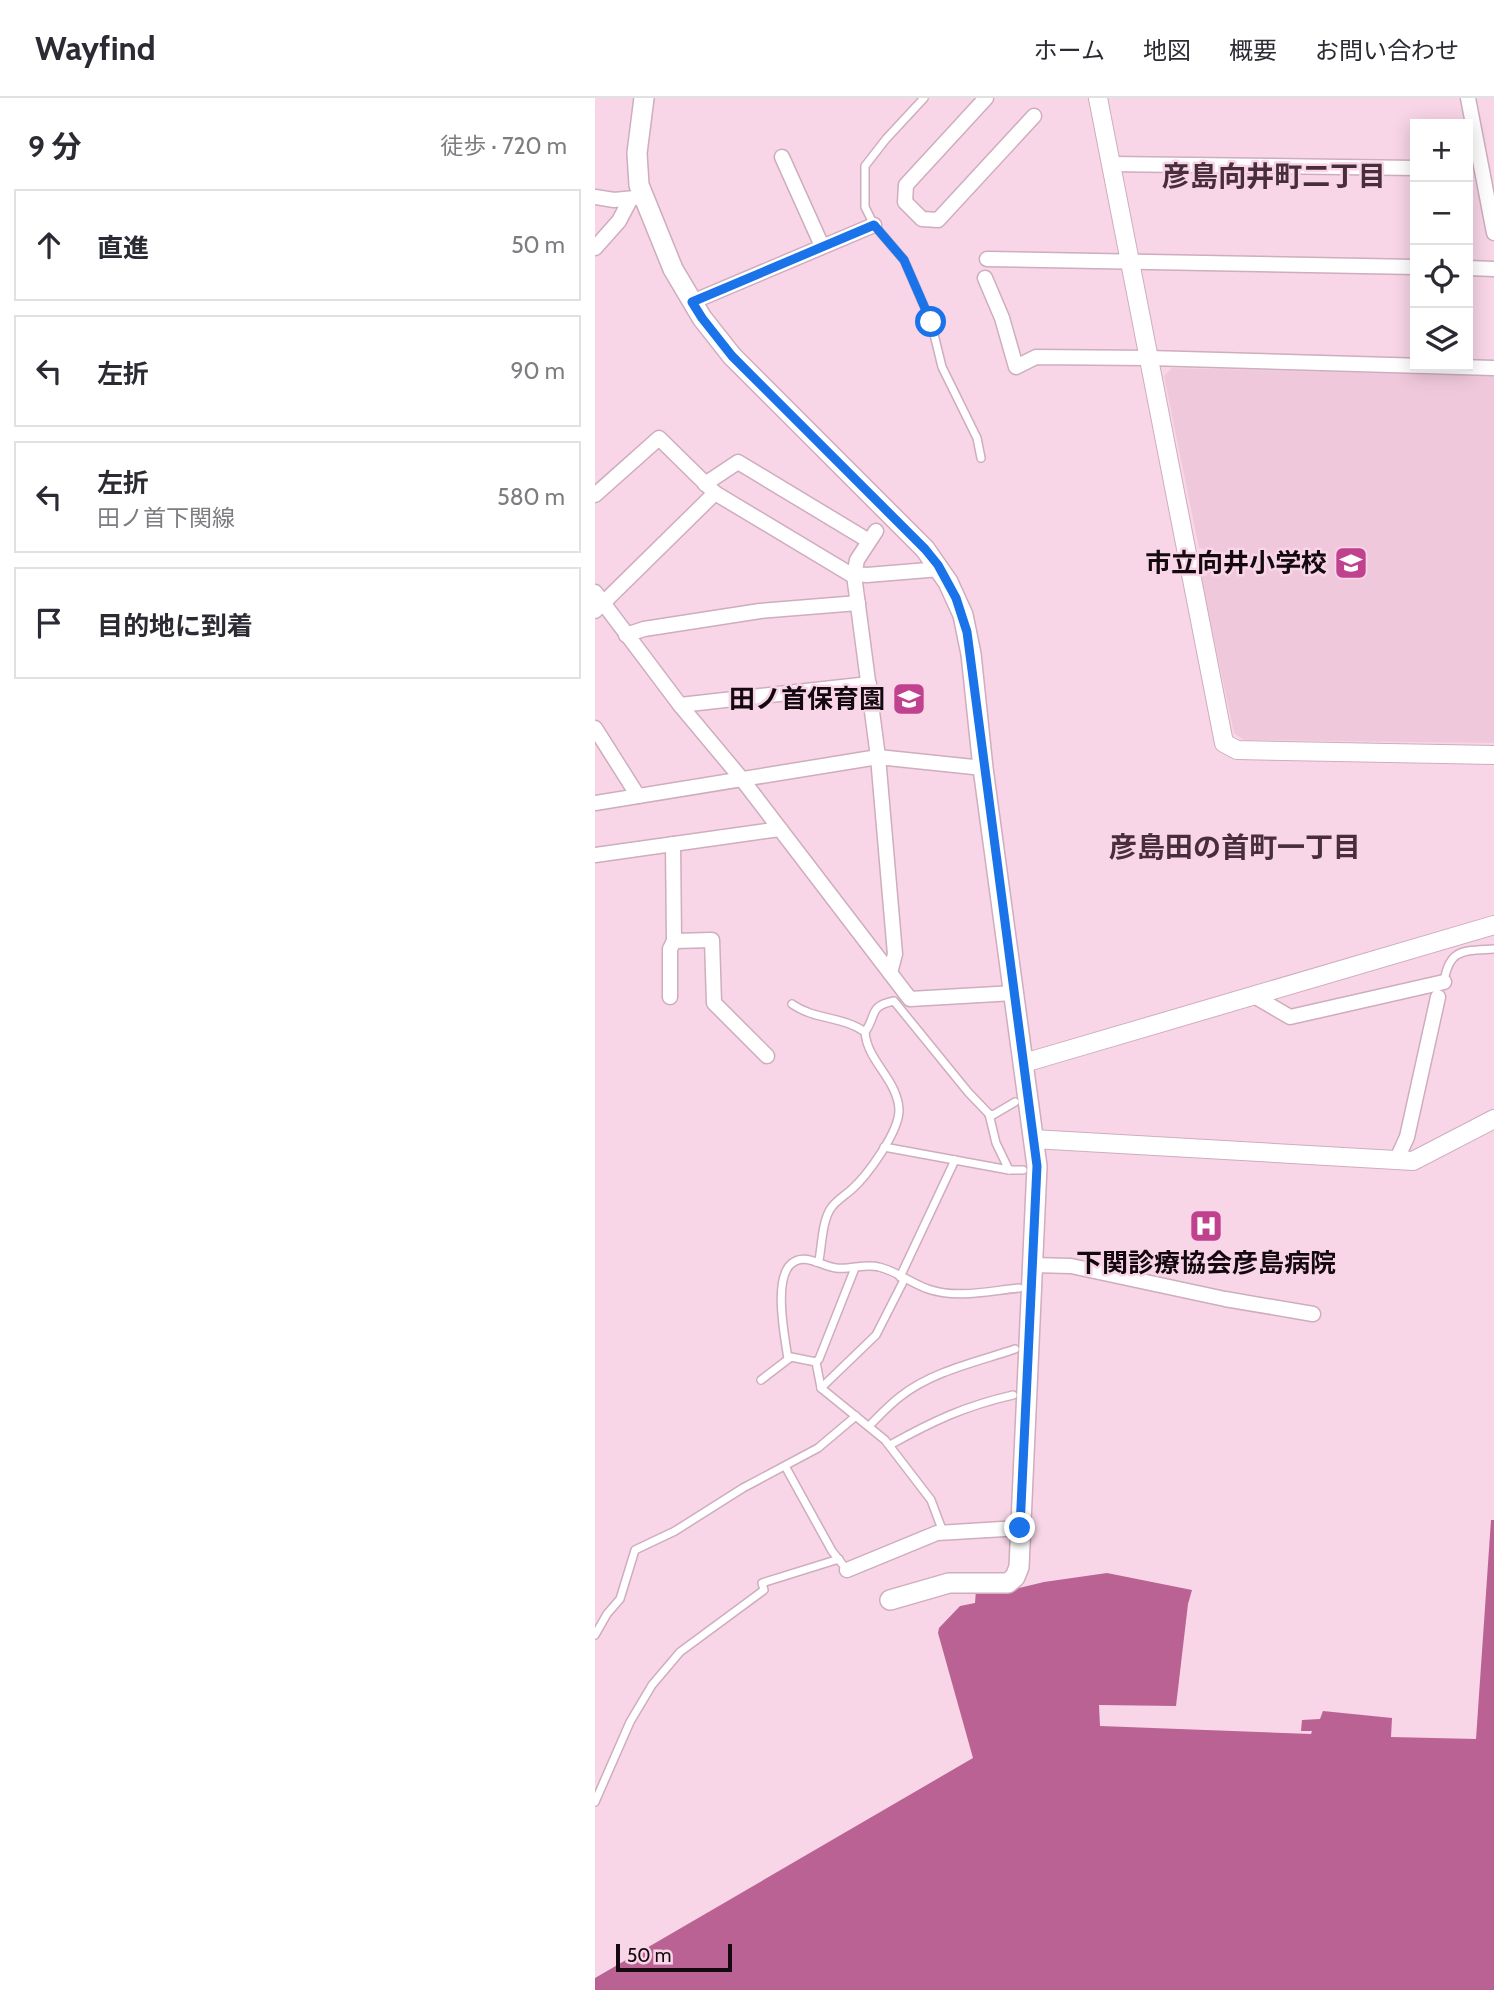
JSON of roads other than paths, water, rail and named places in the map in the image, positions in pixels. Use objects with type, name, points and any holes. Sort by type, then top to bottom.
[{"type":"main road","points":[[644,98],[637,153],[639,185],[636,198],[692,302],[732,356],[899,523],[940,569],[956,598],[967,632],[1037,1166],[1019,1567],[1016,1577],[1007,1583],[949,1583],[890,1600]]},
{"type":"street","points":[[986,98],[906,185],[905,202],[922,219],[939,220],[1034,116]]},
{"type":"street","points":[[1098,98],[1224,743],[1237,750],[1494,755]]},
{"type":"street","points":[[1468,98],[1475,169],[1494,233]]},
{"type":"street","points":[[782,157],[821,246]]},
{"type":"street","points":[[1110,164],[1410,168]]},
{"type":"street","points":[[595,197],[636,198]]},
{"type":"street","points":[[595,248],[636,198]]},
{"type":"street","points":[[692,302],[874,225]]},
{"type":"street","points":[[987,259],[1410,267]]},
{"type":"street","points":[[1473,268],[1494,269]]},
{"type":"street","points":[[985,278],[1002,318],[1016,367],[1036,357],[1494,368]]},
{"type":"street","points":[[595,495],[659,438],[710,489],[849,574],[940,569]]},
{"type":"street","points":[[890,973],[895,954],[878,757],[855,575],[857,561],[872,536],[737,462],[598,601],[741,778],[890,973],[910,999],[1014,993]]},
{"type":"street","points":[[626,635],[644,629],[760,611],[858,603]]},
{"type":"street","points":[[680,705],[869,684]]},
{"type":"street","points":[[595,728],[638,796]]},
{"type":"street","points":[[595,803],[878,757],[983,768]]},
{"type":"street","points":[[595,855],[780,829]]},
{"type":"street","points":[[670,997],[670,949],[674,941],[673,844]]},
{"type":"street","points":[[1024,1063],[1494,925]]},
{"type":"street","points":[[674,941],[712,940],[714,1003],[767,1056]]},
{"type":"street","points":[[1254,996],[1290,1017],[1444,982]]},
{"type":"street","points":[[1397,1161],[1407,1138],[1438,997]]},
{"type":"street","points":[[1033,1139],[1413,1161],[1494,1119]]},
{"type":"street","points":[[1033,1265],[1071,1266],[1225,1300],[1313,1314]]},
{"type":"street","points":[[843,1564],[943,1532],[1020,1528]]},
{"type":"lane","points":[[924,98],[865,166],[865,207],[874,225],[904,260],[931,322],[942,367],[975,432],[981,458]]},
{"type":"lane","points":[[1444,982],[1448,962],[1455,954],[1494,949]]},
{"type":"lane","points":[[816,1262],[819,1260],[832,1206],[863,1177],[884,1147],[898,1119],[899,1108],[888,1079],[866,1044],[865,1031],[876,1009],[885,1003],[894,1001],[989,1114],[996,1143],[1009,1170]]},
{"type":"lane","points":[[792,1004],[808,1013],[855,1024],[865,1031]]},
{"type":"lane","points":[[989,1114],[993,1115],[1015,1102]]},
{"type":"lane","points":[[884,1147],[1009,1170],[1023,1170]]},
{"type":"lane","points":[[821,1388],[876,1335],[955,1160]]},
{"type":"lane","points":[[788,1359],[782,1317],[783,1282],[791,1264],[801,1259],[837,1268],[878,1266],[946,1294],[1019,1288]]},
{"type":"lane","points":[[855,1268],[816,1362],[821,1388],[890,1445],[931,1500],[943,1532]]},
{"type":"lane","points":[[869,1426],[901,1396],[917,1386],[940,1374],[1015,1349]]},
{"type":"lane","points":[[761,1380],[791,1357],[816,1362]]},
{"type":"lane","points":[[890,1445],[952,1413],[1013,1395]]},
{"type":"lane","points":[[595,1635],[607,1614],[620,1599],[635,1550],[675,1531],[733,1494],[830,1440],[856,1416]]},
{"type":"lane","points":[[595,1802],[630,1722],[652,1685],[665,1674],[680,1652],[764,1590],[762,1583],[843,1564],[785,1466]]},
{"type":"place","name":"市立向井小学校","points":[[1351,563]]},
{"type":"place","name":"田ノ首保育園","points":[[909,699]]},
{"type":"place","name":"下関診療協会彦島病院","points":[[1206,1226]]},
{"type":"district","name":"彦島向井町二丁目","points":[[1274,176]]},
{"type":"district","name":"彦島田の首町一丁目","points":[[1235,847]]}]
